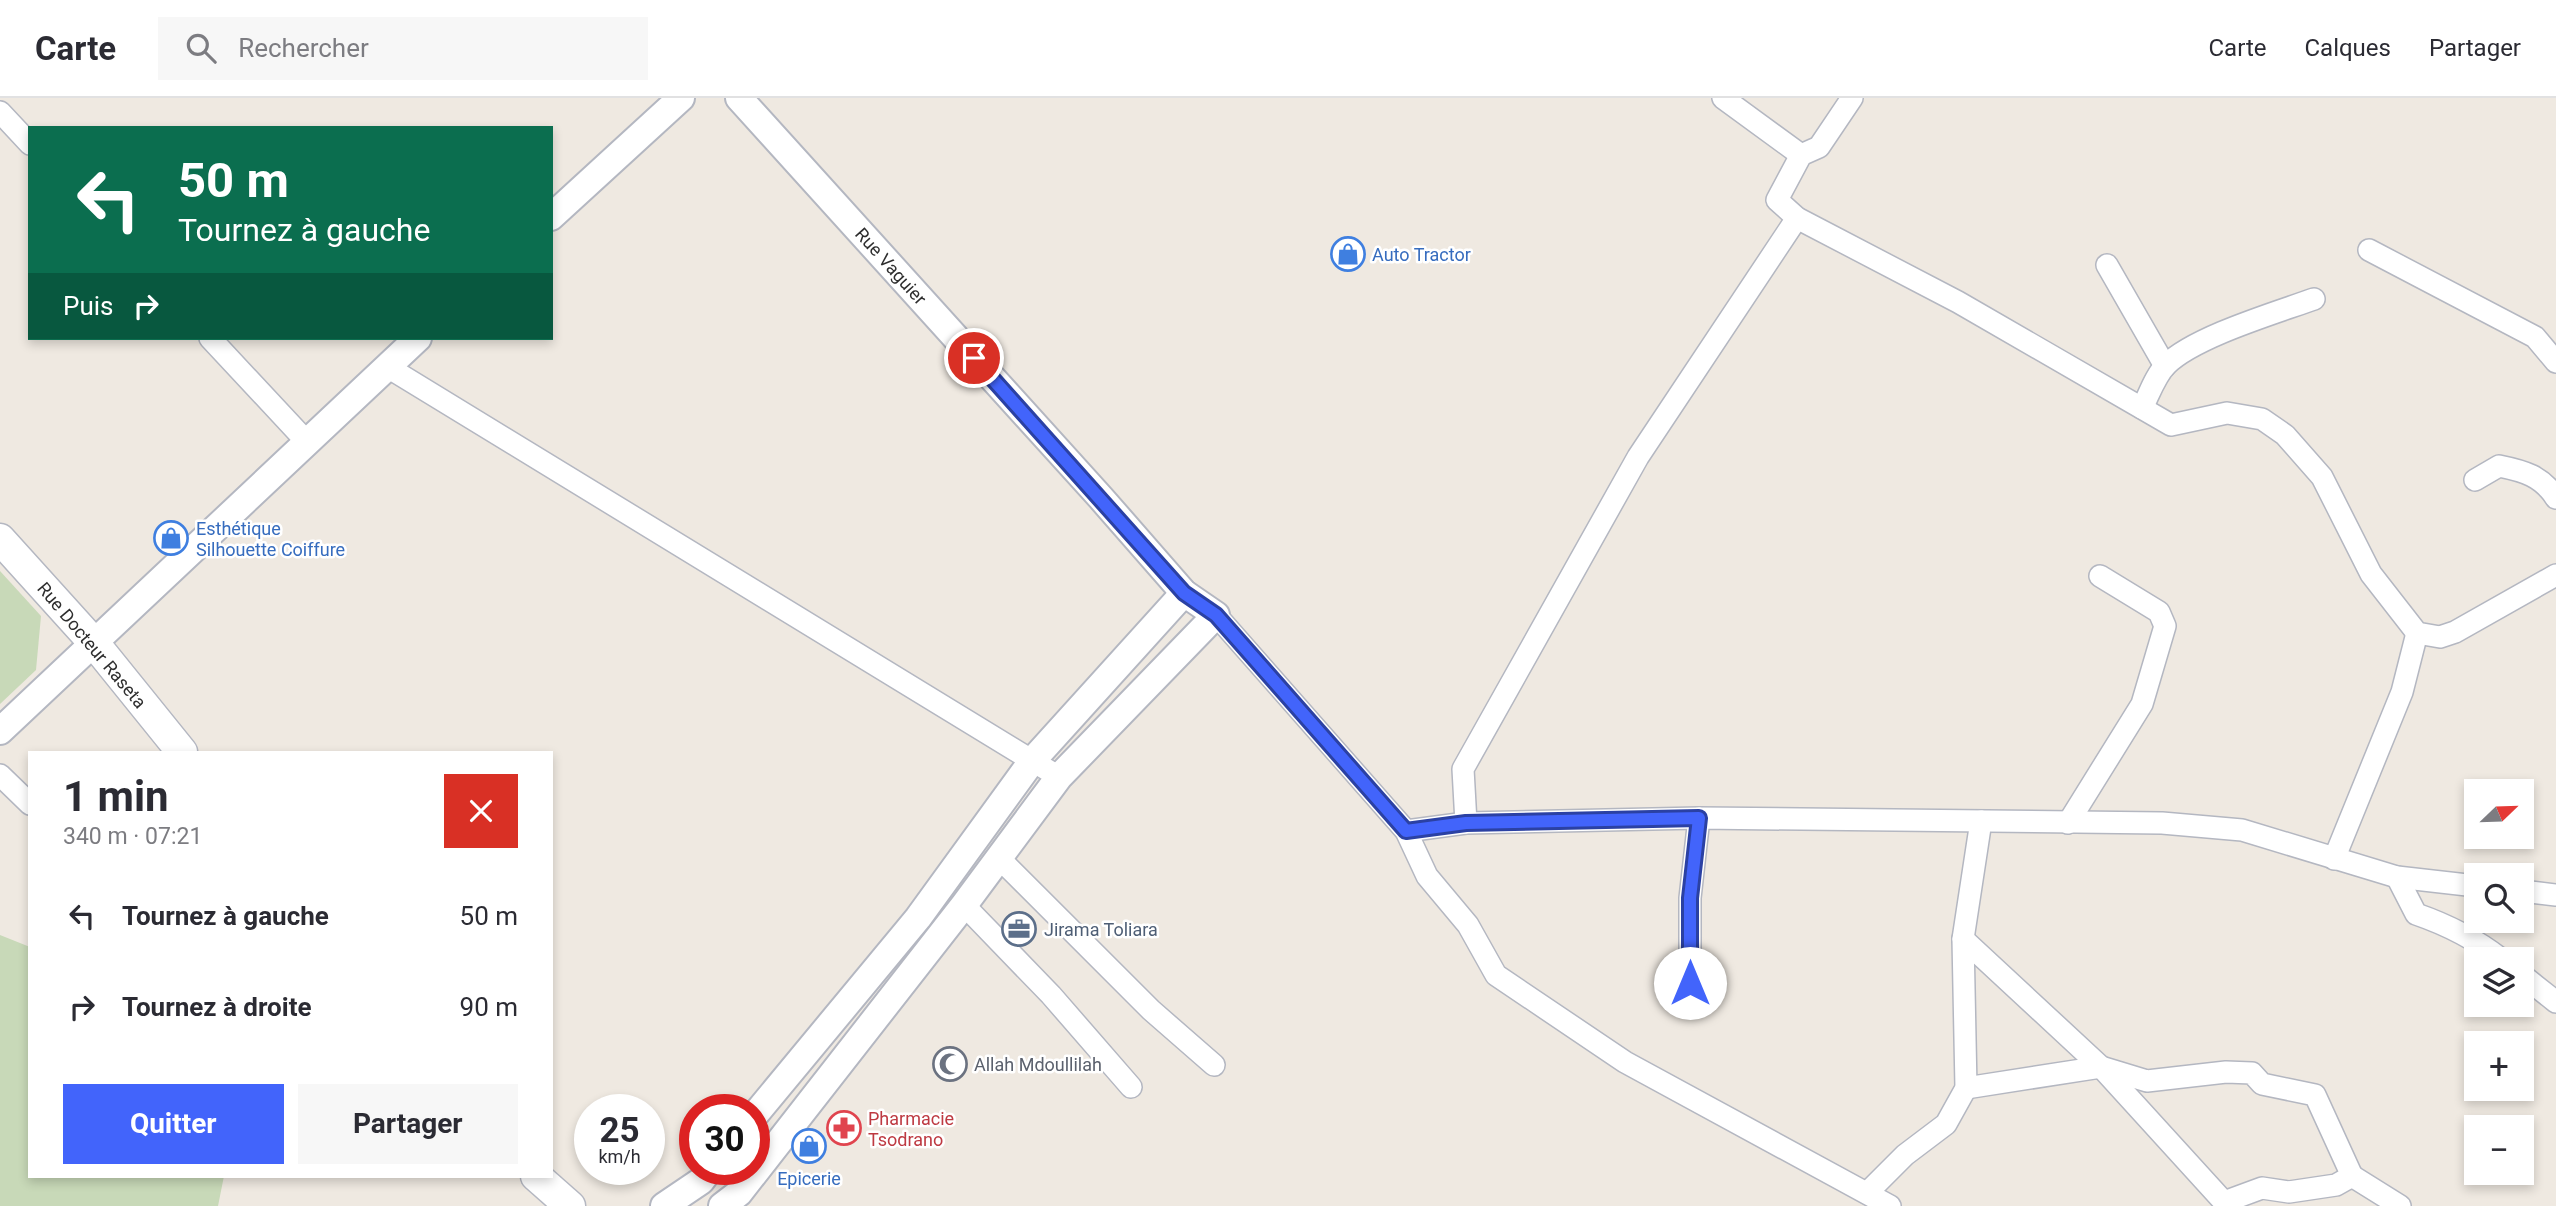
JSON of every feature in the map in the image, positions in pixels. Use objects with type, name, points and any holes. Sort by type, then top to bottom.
[{"type":"main road","name":"Rue Docteur Raseta","points":[[0,539],[94,643],[181,751]]},
{"type":"main road","points":[[538,1178],[570,1206]]},
{"type":"street","points":[[553,215],[681,98]]},
{"type":"street","name":"Rue Vaguier","points":[[739,98],[1184,593],[1216,615]]},
{"type":"street","points":[[1723,98],[1801,155]]},
{"type":"street","points":[[1852,98],[1819,147],[1801,155],[1777,200],[1797,218],[1958,302],[2171,425],[2227,414],[2262,419],[2285,435],[2322,477],[2371,575],[2417,633],[2440,637],[2455,632],[2556,575]]},
{"type":"street","points":[[0,112],[28,142]]},
{"type":"street","points":[[1466,823],[1462,769],[1638,457],[1797,218]]},
{"type":"street","points":[[2369,250],[2535,337],[2556,362]]},
{"type":"street","points":[[2107,265],[2165,366]]},
{"type":"street","points":[[2142,408],[2165,366],[2188,350],[2223,332],[2314,299]]},
{"type":"street","points":[[212,340],[307,442]]},
{"type":"street","points":[[0,731],[416,340]]},
{"type":"street","points":[[386,366],[1059,777]]},
{"type":"street","points":[[2475,480],[2499,466],[2552,482]]},
{"type":"street","points":[[2068,823],[2142,704],[2165,625],[2159,612],[2100,576]]},
{"type":"street","points":[[770,1097],[918,918],[1032,761],[1184,593]]},
{"type":"street","points":[[722,1206],[739,1193],[964,905],[1059,777],[1216,615],[1406,831],[1427,876],[1468,925],[1496,975],[1625,1062],[1890,1206]]},
{"type":"street","points":[[2334,859],[2402,692],[2417,633]]},
{"type":"street","points":[[0,775],[28,802]]},
{"type":"street","points":[[1690,983],[1690,898],[1699,818]]},
{"type":"street","points":[[1406,831],[1466,823],[1699,818],[2162,823],[2242,830],[2397,877],[2464,885]]},
{"type":"street","points":[[1867,1193],[1905,1155],[1946,1124],[1966,1088],[1963,939],[1981,821]]},
{"type":"street","points":[[999,858],[1151,1010],[1214,1065]]},
{"type":"street","points":[[2397,877],[2416,914],[2452,926],[2486,947]]},
{"type":"street","points":[[2534,892],[2556,895]]},
{"type":"street","points":[[964,905],[1051,995],[1131,1087]]},
{"type":"street","points":[[1963,939],[2101,1067],[2224,1202],[2262,1188],[2289,1192],[2336,1185],[2352,1176]]},
{"type":"street","points":[[2534,985],[2556,1002]]},
{"type":"street","points":[[1966,1088],[2101,1067],[2147,1081],[2226,1072],[2252,1073],[2262,1084],[2315,1095],[2352,1176],[2400,1206]]},
{"type":"street","points":[[664,1206],[695,1185]]},
{"type":"green space","points":[[0,571],[41,616],[36,670],[0,704]]},
{"type":"green space","points":[[0,935],[28,946],[28,1178],[224,1178],[218,1206],[0,1206]]},
{"type":"place","name":"Auto Tractor","points":[[1348,254]]},
{"type":"place","name":"Esthétique Silhouette Coiffure","points":[[171,538]]},
{"type":"place","name":"Jirama Toliara","points":[[1019,929]]},
{"type":"place","name":"Allah Mdoullilah","points":[[950,1064]]},
{"type":"place","name":"Pharmacie Tsodrano","points":[[844,1128]]},
{"type":"place","name":"Epicerie","points":[[809,1146]]},
{"type":"route","points":[[974,358],[1184,593],[1216,615],[1406,831],[1466,823],[1699,818],[1690,898],[1690,983]]}]
